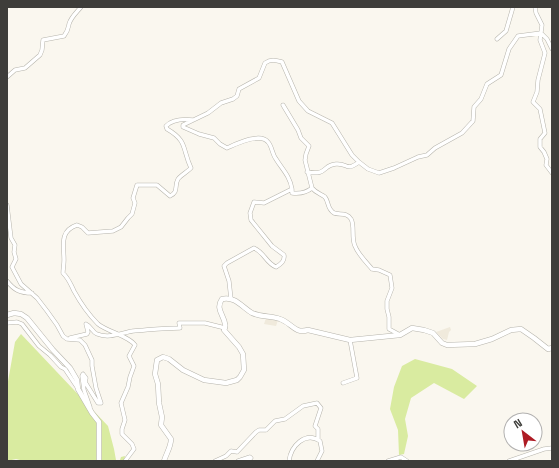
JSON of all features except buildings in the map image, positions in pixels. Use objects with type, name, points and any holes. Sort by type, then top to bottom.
[{"type":"main road","points":[[164,461],[167,451],[171,445],[171,439],[161,425],[162,417],[159,403],[158,384],[155,374],[157,360],[164,357],[183,370],[204,380],[226,383],[237,380],[244,370],[243,354],[239,347],[224,330],[226,325],[220,311],[220,303],[222,299],[231,299],[244,305],[254,313],[280,318],[296,330],[308,330],[350,340],[400,335],[412,328],[433,333],[442,343],[447,345],[475,344],[492,339],[511,330],[521,330],[548,349],[552,348]]},
{"type":"main road","points":[[7,315],[14,313],[21,314],[27,318],[70,368],[76,380],[78,389],[99,422],[99,461]]},
{"type":"street","points":[[7,77],[15,70],[25,68],[40,55],[44,40],[64,36],[69,29],[69,23],[81,7]]},
{"type":"street","points":[[498,39],[506,31],[513,7]]},
{"type":"street","points":[[535,7],[536,13],[542,25],[540,40],[545,53],[538,80],[537,92],[533,102],[540,109],[544,123],[545,133],[540,139],[540,147],[547,159],[546,165],[552,173]]},
{"type":"street","points":[[541,33],[552,50]]},
{"type":"street","points":[[312,188],[308,192],[298,194],[292,193],[289,176],[274,156],[268,141],[264,138],[256,137],[227,148],[214,138],[199,134],[184,127],[183,125],[208,113],[221,103],[233,99],[237,96],[239,89],[258,78],[265,63],[272,59],[282,62],[299,101],[308,111],[332,123],[352,155],[368,169],[379,173],[418,157],[427,156],[435,148],[462,133],[473,121],[474,107],[481,99],[488,84],[501,75],[509,49],[518,36],[541,33]]},
{"type":"street","points":[[283,105],[301,138],[309,146],[305,160],[312,188],[326,198],[330,209],[335,213],[341,213],[352,219],[354,226],[352,234],[355,247],[372,269],[379,270],[390,275],[392,288],[387,301],[386,309],[389,317],[388,324],[389,329],[400,335]]},
{"type":"street","points":[[125,461],[134,449],[132,444],[122,434],[125,420],[121,403],[128,387],[134,366],[129,356],[135,345],[133,342],[98,324],[74,291],[69,279],[62,273],[64,260],[62,241],[71,227],[76,225],[82,227],[88,233],[101,233],[117,230],[132,214],[135,203],[133,198],[137,185],[156,185],[170,196],[174,194],[176,191],[178,178],[191,168],[187,159],[184,144],[179,137],[167,130],[166,126],[169,123],[179,120],[194,120]]},
{"type":"street","points":[[308,172],[316,174],[322,173],[329,166],[336,164],[342,164],[348,168],[352,168],[359,162]]},
{"type":"street","points":[[231,299],[229,281],[224,266],[227,263],[254,248],[259,250],[266,260],[276,267],[281,264],[284,258],[284,255],[272,246],[251,220],[250,213],[254,202],[264,203],[292,189]]},
{"type":"street","points":[[7,205],[11,238],[15,245],[14,252],[16,258],[12,267],[21,284],[32,293],[54,320],[63,336],[68,339],[83,342],[92,360],[100,404],[98,404],[85,382],[86,378],[84,374],[82,376],[84,390],[92,413]]},
{"type":"street","points":[[7,281],[17,291],[32,293]]},
{"type":"street","points":[[7,323],[17,322],[22,324],[39,346],[50,355],[61,368],[65,369],[78,389]]},
{"type":"street","points":[[68,339],[87,334],[86,324],[90,325],[94,332],[102,336],[119,336],[132,332],[180,328],[180,323],[204,323],[225,328]]},
{"type":"street","points":[[343,383],[357,378],[350,340]]},
{"type":"street","points":[[215,461],[229,454],[231,451],[237,452],[256,432],[259,430],[266,430],[274,421],[284,419],[308,404],[317,403],[321,408],[315,426],[318,429],[318,440],[320,441],[322,451],[317,461]]},
{"type":"street","points":[[289,461],[295,445],[308,439],[314,438],[318,440]]},
{"type":"street","points":[[509,461],[544,449],[552,448]]},
{"type":"street","points":[[238,461],[250,457],[251,458],[248,461]]},
{"type":"street","points":[[388,461],[401,457],[407,461]]},
{"type":"shaded area","points":[[266,318],[278,320],[276,326],[264,324]]},
{"type":"shaded area","points":[[450,327],[451,330],[447,340],[443,339],[436,332]]},
{"type":"green space","points":[[21,334],[108,426],[116,460],[120,460],[121,457],[125,456],[124,461],[24,461],[16,459],[7,461],[7,387],[15,342]]},
{"type":"green space","points":[[415,359],[452,369],[477,386],[464,399],[434,383],[411,398],[405,419],[408,436],[404,454],[399,455],[398,430],[390,409],[394,387],[402,366]]}]
